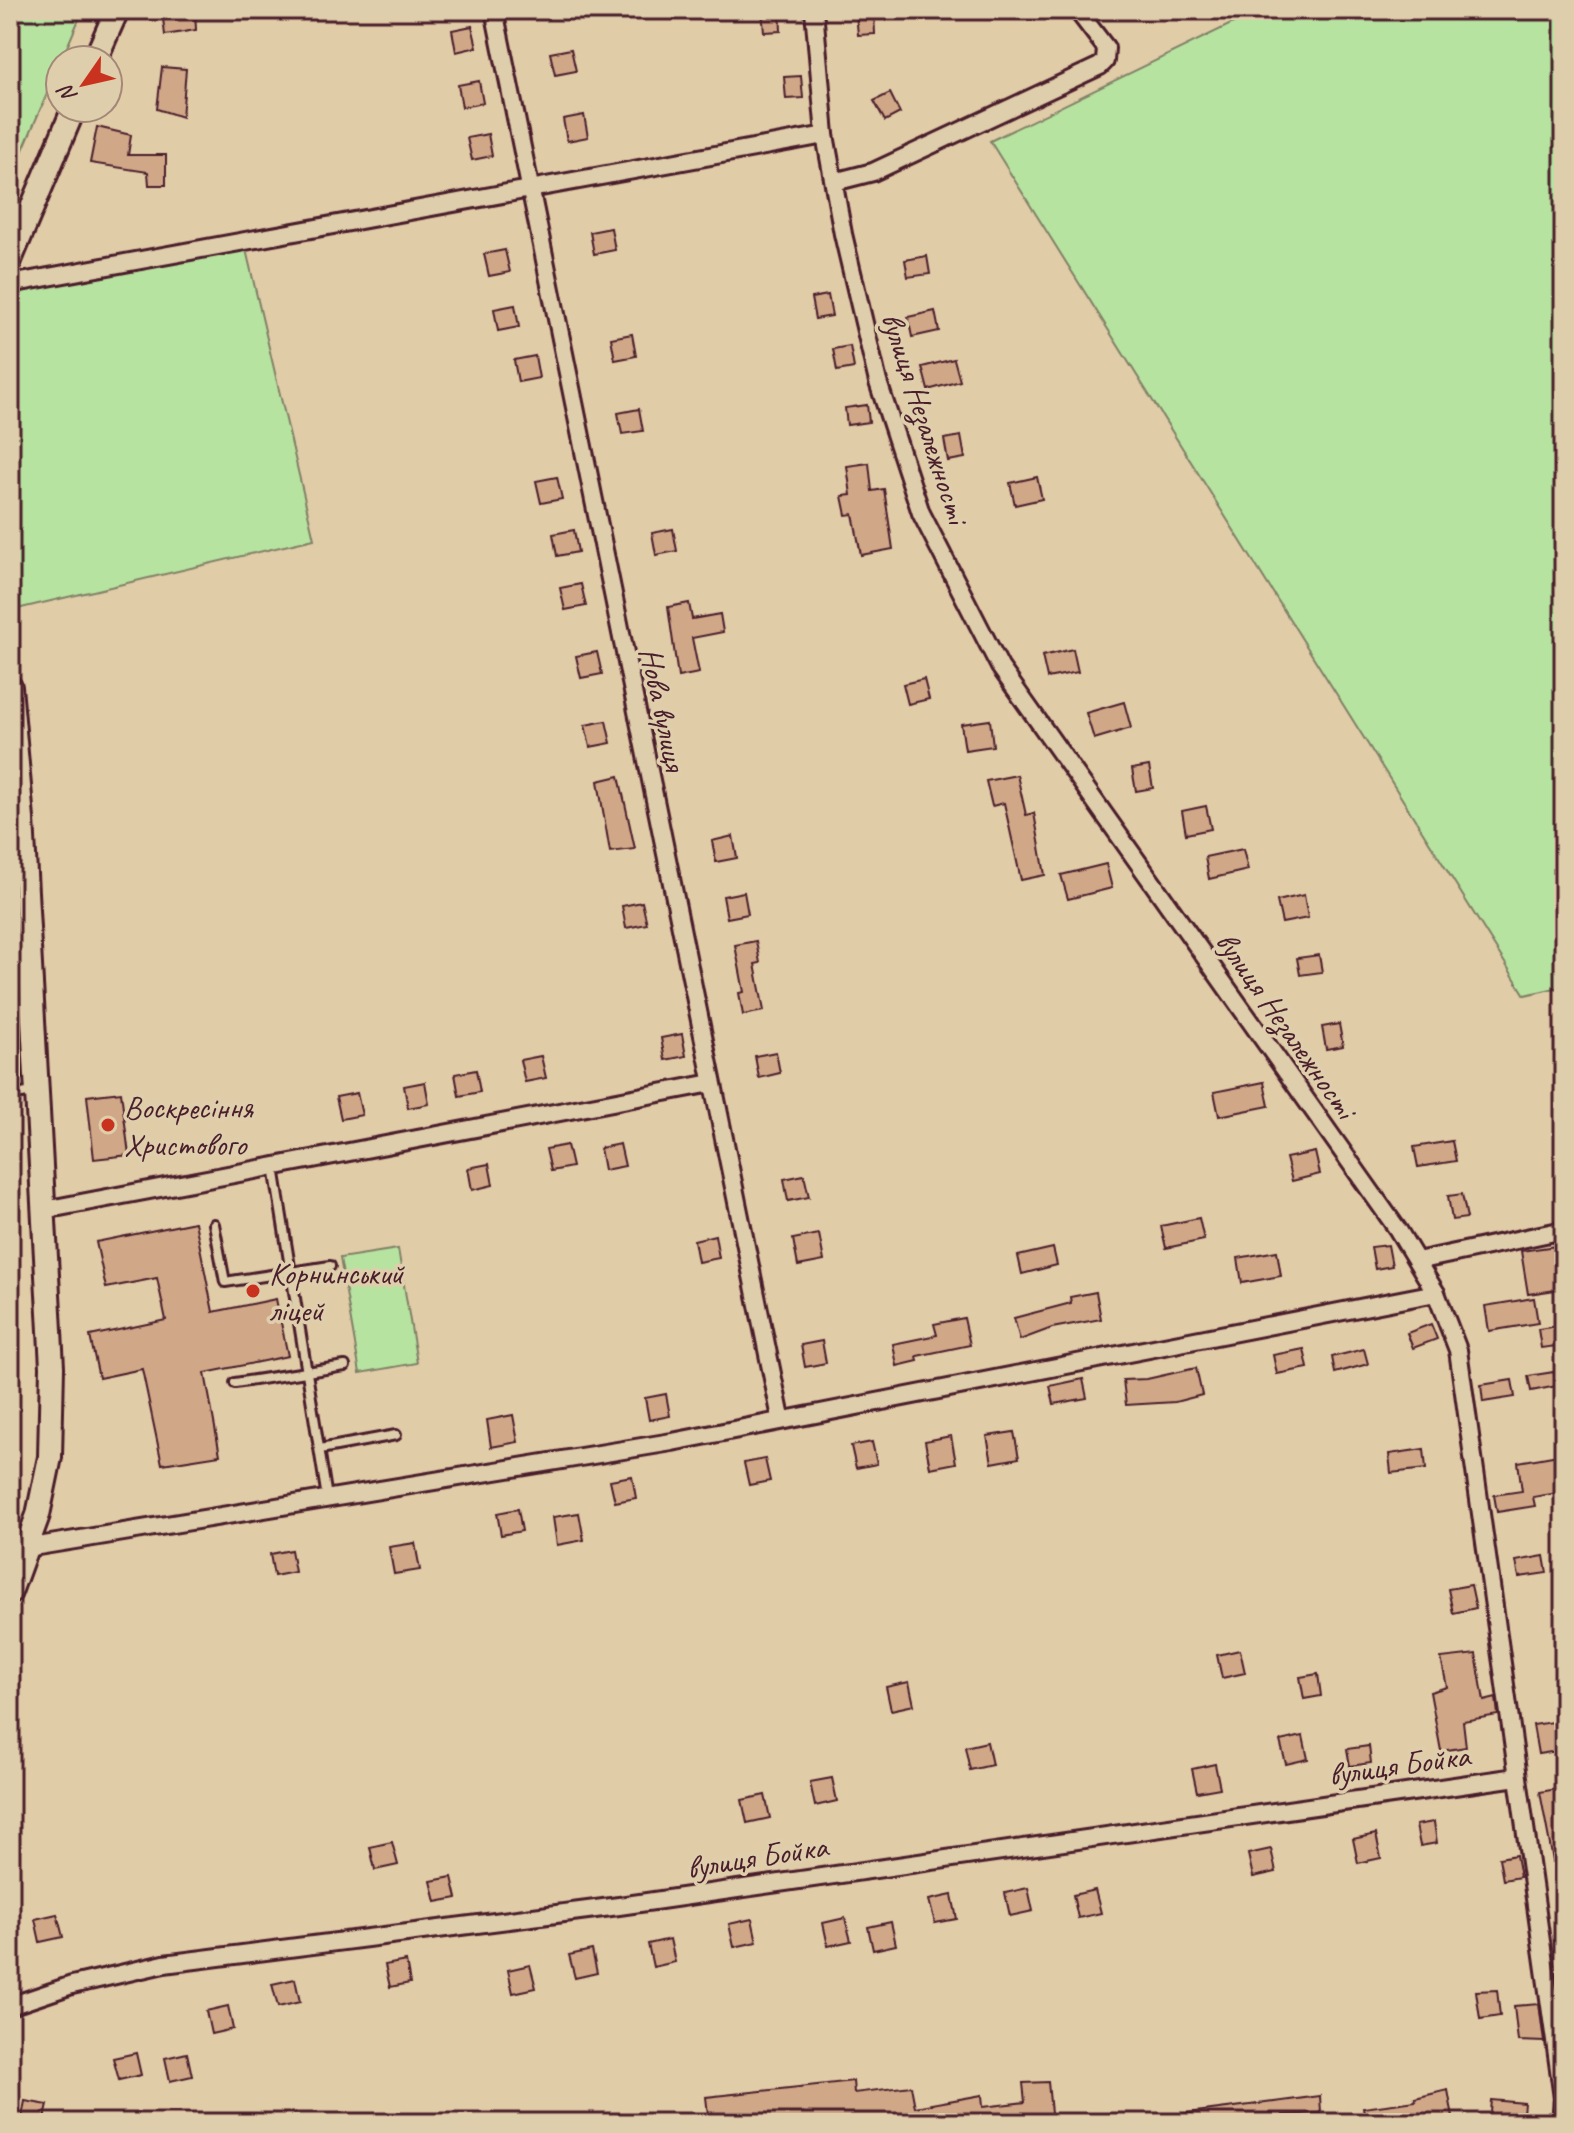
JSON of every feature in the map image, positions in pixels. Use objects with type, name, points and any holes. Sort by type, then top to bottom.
[{"type":"street","points":[[102,44],[117,10]]},
{"type":"street","name":"Нова вулиця","points":[[494,10],[781,1418]]},
{"type":"street","name":"вулиця Незалежності","points":[[814,10],[825,135],[834,182],[878,382],[921,513],[992,653],[1417,1261],[1436,1293],[1458,1350],[1563,2098],[1561,2123]]},
{"type":"street","points":[[834,182],[873,172],[1100,66],[1105,61],[1106,48],[1077,10]]},
{"type":"street","points":[[10,260],[67,124]]},
{"type":"street","points":[[10,284],[825,135]]},
{"type":"street","points":[[10,687],[22,819],[34,1092],[52,1367],[50,1457],[38,1515],[10,1592]]},
{"type":"street","points":[[44,1210],[712,1083]]},
{"type":"street","points":[[1417,1261],[1564,1230]]},
{"type":"street","points":[[26,1548],[672,1442],[781,1418],[1436,1293]]},
{"type":"street","name":"вулиця Бойка","points":[[10,2006],[72,1985],[164,1964],[619,1906],[1517,1777]]},
{"type":"lane","points":[[10,1096],[34,1092]]},
{"type":"lane","points":[[274,1164],[327,1498]]},
{"type":"lane","points":[[214,1224],[225,1282],[330,1266]]},
{"type":"lane","points":[[235,1383],[345,1366]]},
{"type":"lane","points":[[320,1449],[396,1435]]},
{"type":"green space","points":[[10,10],[83,10],[68,44],[44,44],[44,101],[10,180]]},
{"type":"green space","points":[[1260,10],[1564,10],[1564,986],[1525,995],[990,141]]},
{"type":"green space","points":[[244,241],[314,539],[17,609],[9,412],[17,293]]},
{"type":"green space","points":[[398,1249],[417,1363],[360,1373],[340,1258]]},
{"type":"building","points":[[162,10],[195,10],[196,30],[165,35]]},
{"type":"building","points":[[762,10],[780,10],[781,31],[764,32]]},
{"type":"building","points":[[874,12],[875,34],[858,35],[856,13]]},
{"type":"building","points":[[472,26],[477,47],[456,52],[452,30]]},
{"type":"building","points":[[571,49],[576,71],[555,75],[550,53]]},
{"type":"building","points":[[162,67],[186,69],[182,117],[157,109]]},
{"type":"building","points":[[801,76],[803,98],[786,99],[784,77]]},
{"type":"building","points":[[479,81],[483,103],[462,107],[458,85]]},
{"type":"building","points":[[890,93],[900,113],[885,121],[874,101]]},
{"type":"building","points":[[584,115],[588,137],[567,141],[563,119]]},
{"type":"building","points":[[97,127],[131,135],[128,155],[166,155],[166,185],[149,185],[148,172],[90,163]]},
{"type":"building","points":[[488,134],[492,156],[472,160],[467,138]]},
{"type":"building","points":[[611,228],[615,250],[594,254],[590,232]]},
{"type":"building","points":[[505,250],[510,272],[489,276],[484,254]]},
{"type":"building","points":[[927,256],[930,274],[908,277],[905,260]]},
{"type":"building","points":[[828,295],[832,316],[815,319],[811,298]]},
{"type":"building","points":[[515,305],[519,327],[498,331],[494,309]]},
{"type":"building","points":[[935,311],[939,331],[912,337],[908,317]]},
{"type":"building","points":[[632,334],[636,356],[615,360],[611,338]]},
{"type":"building","points":[[850,346],[854,368],[837,371],[833,349]]},
{"type":"building","points":[[535,356],[539,378],[518,382],[514,360]]},
{"type":"building","points":[[954,359],[960,381],[928,390],[922,367]]},
{"type":"building","points":[[867,405],[869,422],[847,425],[845,408]]},
{"type":"building","points":[[639,409],[643,431],[622,434],[618,413]]},
{"type":"building","points":[[961,436],[965,458],[948,461],[944,439]]},
{"type":"building","points":[[869,463],[872,491],[884,489],[893,549],[861,555],[853,514],[846,515],[842,496],[851,495],[847,466]]},
{"type":"building","points":[[557,477],[562,499],[541,503],[536,481]]},
{"type":"building","points":[[1037,477],[1042,499],[1015,505],[1010,483]]},
{"type":"building","points":[[673,529],[677,551],[656,555],[652,533]]},
{"type":"building","points":[[574,530],[578,552],[557,556],[553,534]]},
{"type":"building","points":[[581,584],[586,606],[565,610],[560,588]]},
{"type":"building","points":[[689,603],[692,619],[720,614],[723,632],[692,638],[699,673],[678,677],[668,607]]},
{"type":"building","points":[[1073,649],[1078,672],[1047,678],[1042,656]]},
{"type":"building","points":[[597,652],[602,674],[581,678],[576,656]]},
{"type":"building","points":[[924,679],[929,699],[908,704],[903,684]]},
{"type":"building","points":[[1124,702],[1131,728],[1094,739],[1086,713]]},
{"type":"building","points":[[990,720],[993,746],[965,750],[961,724]]},
{"type":"building","points":[[606,721],[611,743],[590,747],[585,725]]},
{"type":"building","points":[[1149,766],[1153,788],[1136,791],[1132,769]]},
{"type":"building","points":[[1017,775],[1026,815],[1034,813],[1045,875],[1021,880],[1004,803],[992,806],[986,781]]},
{"type":"building","points":[[619,776],[635,849],[610,852],[598,781]]},
{"type":"building","points":[[1206,806],[1211,829],[1186,834],[1182,811]]},
{"type":"building","points":[[733,836],[737,858],[716,862],[712,841]]},
{"type":"building","points":[[1243,849],[1248,870],[1209,879],[1205,857]]},
{"type":"building","points":[[1106,864],[1112,888],[1068,899],[1061,875]]},
{"type":"building","points":[[744,892],[748,914],[727,918],[723,896]]},
{"type":"building","points":[[1304,895],[1308,918],[1282,923],[1277,901]]},
{"type":"building","points":[[642,902],[647,924],[626,928],[622,906]]},
{"type":"building","points":[[756,941],[760,963],[755,964],[764,1011],[743,1015],[739,993],[744,992],[735,945]]},
{"type":"building","points":[[1319,955],[1322,972],[1300,975],[1297,958]]},
{"type":"building","points":[[1339,1024],[1343,1046],[1326,1049],[1322,1027]]},
{"type":"building","points":[[682,1034],[686,1056],[665,1060],[661,1038]]},
{"type":"building","points":[[776,1052],[780,1073],[759,1078],[755,1056]]},
{"type":"building","points":[[541,1056],[546,1078],[525,1082],[520,1060]]},
{"type":"building","points":[[476,1070],[480,1092],[459,1096],[455,1074]]},
{"type":"building","points":[[425,1082],[429,1104],[408,1108],[404,1086]]},
{"type":"building","points":[[1264,1082],[1269,1106],[1219,1116],[1214,1092]]},
{"type":"building","name":"Воскресіння Христового","points":[[121,1092],[129,1155],[94,1159],[87,1096]]},
{"type":"building","points":[[357,1093],[362,1115],[341,1119],[336,1097]]},
{"type":"building","points":[[1452,1141],[1456,1161],[1418,1167],[1414,1147]]},
{"type":"building","points":[[620,1144],[625,1166],[604,1170],[600,1148]]},
{"type":"building","points":[[567,1145],[572,1167],[551,1171],[546,1149]]},
{"type":"building","points":[[1315,1152],[1320,1174],[1292,1181],[1286,1158]]},
{"type":"building","points":[[489,1164],[493,1185],[472,1190],[468,1168]]},
{"type":"building","points":[[804,1175],[809,1197],[788,1201],[784,1179]]},
{"type":"building","points":[[1462,1194],[1467,1218],[1452,1220],[1448,1196]]},
{"type":"building","points":[[1199,1218],[1204,1240],[1166,1248],[1161,1226]]},
{"type":"building","points":[[195,1222],[213,1312],[276,1299],[288,1356],[205,1373],[220,1455],[162,1464],[142,1369],[99,1378],[90,1336],[166,1320],[157,1278],[106,1288],[96,1242]]},
{"type":"building","points":[[819,1234],[824,1261],[798,1266],[793,1239]]},
{"type":"building","points":[[715,1235],[719,1258],[698,1262],[694,1240]]},
{"type":"building","points":[[1388,1245],[1392,1266],[1375,1269],[1371,1247]]},
{"type":"building","points":[[1556,1246],[1563,1289],[1528,1294],[1521,1251]]},
{"type":"building","points":[[1053,1248],[1057,1265],[1022,1274],[1018,1256]]},
{"type":"building","points":[[1277,1251],[1281,1276],[1242,1283],[1238,1258]]},
{"type":"building","points":[[1096,1292],[1101,1319],[1052,1328],[1020,1340],[1014,1318],[1071,1303],[1070,1297]]},
{"type":"building","points":[[1534,1298],[1538,1323],[1489,1331],[1485,1306]]},
{"type":"building","points":[[964,1318],[970,1345],[917,1356],[918,1361],[897,1366],[893,1344],[937,1335],[934,1324]]},
{"type":"building","points":[[1431,1324],[1437,1339],[1413,1348],[1407,1333]]},
{"type":"building","points":[[1564,1325],[1564,1345],[1541,1348],[1538,1329]]},
{"type":"building","points":[[822,1341],[826,1363],[805,1367],[801,1345]]},
{"type":"building","points":[[1304,1349],[1308,1368],[1277,1374],[1273,1355]]},
{"type":"building","points":[[1364,1349],[1368,1364],[1335,1373],[1332,1357]]},
{"type":"building","points":[[1196,1368],[1202,1395],[1175,1402],[1126,1405],[1123,1380],[1147,1379]]},
{"type":"building","points":[[1554,1372],[1557,1386],[1531,1391],[1528,1376]]},
{"type":"building","points":[[1083,1379],[1087,1398],[1054,1404],[1050,1386]]},
{"type":"building","points":[[1512,1380],[1515,1397],[1483,1402],[1481,1385]]},
{"type":"building","points":[[666,1394],[670,1416],[649,1420],[645,1398]]},
{"type":"building","points":[[513,1415],[518,1442],[491,1447],[487,1420]]},
{"type":"building","points":[[1014,1432],[1019,1458],[992,1463],[987,1436]]},
{"type":"building","points":[[951,1436],[956,1463],[930,1468],[925,1441]]},
{"type":"building","points":[[872,1442],[877,1464],[856,1468],[851,1446]]},
{"type":"building","points":[[1424,1449],[1426,1469],[1391,1473],[1389,1454]]},
{"type":"building","points":[[1564,1454],[1564,1492],[1533,1497],[1535,1506],[1497,1512],[1494,1495],[1522,1491],[1518,1462]]},
{"type":"building","points":[[765,1459],[770,1481],[749,1485],[744,1463]]},
{"type":"building","points":[[632,1476],[636,1498],[615,1502],[610,1480]]},
{"type":"building","points":[[518,1509],[522,1531],[501,1535],[497,1513]]},
{"type":"building","points":[[579,1513],[584,1540],[557,1545],[553,1517]]},
{"type":"building","points":[[415,1543],[420,1570],[394,1574],[389,1547]]},
{"type":"building","points":[[291,1550],[295,1572],[274,1576],[270,1554]]},
{"type":"building","points":[[1544,1556],[1547,1573],[1519,1577],[1516,1561]]},
{"type":"building","points":[[1471,1585],[1476,1608],[1453,1613],[1448,1589]]},
{"type":"building","points":[[1240,1650],[1245,1673],[1222,1678],[1217,1655]]},
{"type":"building","points":[[1476,1654],[1484,1701],[1496,1698],[1498,1715],[1463,1721],[1466,1747],[1441,1751],[1430,1692],[1447,1687],[1441,1658]]},
{"type":"building","points":[[1318,1674],[1321,1696],[1304,1699],[1300,1677]]},
{"type":"building","points":[[909,1682],[914,1705],[891,1710],[886,1687]]},
{"type":"building","points":[[1553,1722],[1558,1751],[1538,1754],[1533,1725]]},
{"type":"building","points":[[1303,1736],[1308,1759],[1286,1764],[1280,1741]]},
{"type":"building","points":[[987,1742],[992,1765],[970,1770],[965,1747]]},
{"type":"building","points":[[1369,1746],[1371,1763],[1350,1766],[1347,1749]]},
{"type":"building","points":[[1215,1764],[1220,1788],[1197,1792],[1192,1769]]},
{"type":"building","points":[[832,1778],[837,1801],[815,1806],[810,1782]]},
{"type":"building","points":[[1562,1788],[1564,1876],[1556,1877],[1540,1792]]},
{"type":"building","points":[[765,1795],[770,1818],[747,1823],[742,1800]]},
{"type":"building","points":[[1434,1822],[1437,1843],[1420,1846],[1416,1825]]},
{"type":"building","points":[[1376,1834],[1381,1858],[1358,1863],[1353,1839]]},
{"type":"building","points":[[392,1842],[398,1865],[375,1870],[370,1847]]},
{"type":"building","points":[[1271,1849],[1276,1872],[1253,1877],[1248,1854]]},
{"type":"building","points":[[1516,1855],[1520,1877],[1503,1880],[1499,1858]]},
{"type":"building","points":[[452,1877],[457,1898],[436,1902],[431,1881]]},
{"type":"building","points":[[1028,1888],[1033,1911],[1010,1916],[1005,1893]]},
{"type":"building","points":[[1095,1890],[1101,1913],[1078,1918],[1073,1895]]},
{"type":"building","points":[[952,1895],[957,1919],[935,1923],[929,1900]]},
{"type":"building","points":[[57,1914],[63,1937],[40,1942],[35,1919]]},
{"type":"building","points":[[845,1918],[851,1941],[828,1946],[823,1923]]},
{"type":"building","points":[[752,1919],[757,1942],[734,1947],[729,1924]]},
{"type":"building","points":[[891,1922],[896,1945],[873,1950],[868,1927]]},
{"type":"building","points":[[670,1939],[675,1962],[653,1967],[648,1944]]},
{"type":"building","points":[[592,1950],[597,1973],[575,1978],[569,1955]]},
{"type":"building","points":[[406,1961],[410,1983],[390,1987],[385,1965]]},
{"type":"building","points":[[530,1965],[536,1988],[513,1993],[508,1970]]},
{"type":"building","points":[[295,1979],[300,2002],[278,2007],[272,1984]]},
{"type":"building","points":[[1497,1990],[1500,2016],[1480,2019],[1476,1991]]},
{"type":"building","points":[[1539,2004],[1544,2042],[1518,2041],[1514,2006]]},
{"type":"building","points":[[228,2006],[233,2029],[211,2034],[206,2011]]},
{"type":"building","points":[[136,2053],[141,2075],[119,2080],[113,2058]]},
{"type":"building","points":[[187,2053],[192,2076],[170,2081],[165,2058]]},
{"type":"building","points":[[853,2081],[854,2093],[911,2086],[915,2107],[982,2095],[983,2107],[1025,2102],[1023,2083],[1048,2082],[1052,2123],[885,2123],[884,2118],[836,2123],[709,2123],[706,2097]]},
{"type":"building","points":[[1448,2090],[1454,2123],[1366,2123],[1363,2108],[1416,2101],[1415,2098]]},
{"type":"building","points":[[1320,2096],[1321,2113],[1283,2115],[1284,2123],[1181,2123],[1181,2114]]},
{"type":"building","points":[[1491,2100],[1524,2103],[1522,2123],[1489,2123]]},
{"type":"building","points":[[25,2101],[48,2105],[44,2123],[21,2123]]},
{"type":"place","name":"Воскресіння Христового","points":[[108,1125]]},
{"type":"place","name":"Корнинський ліцей","points":[[253,1291]]}]
